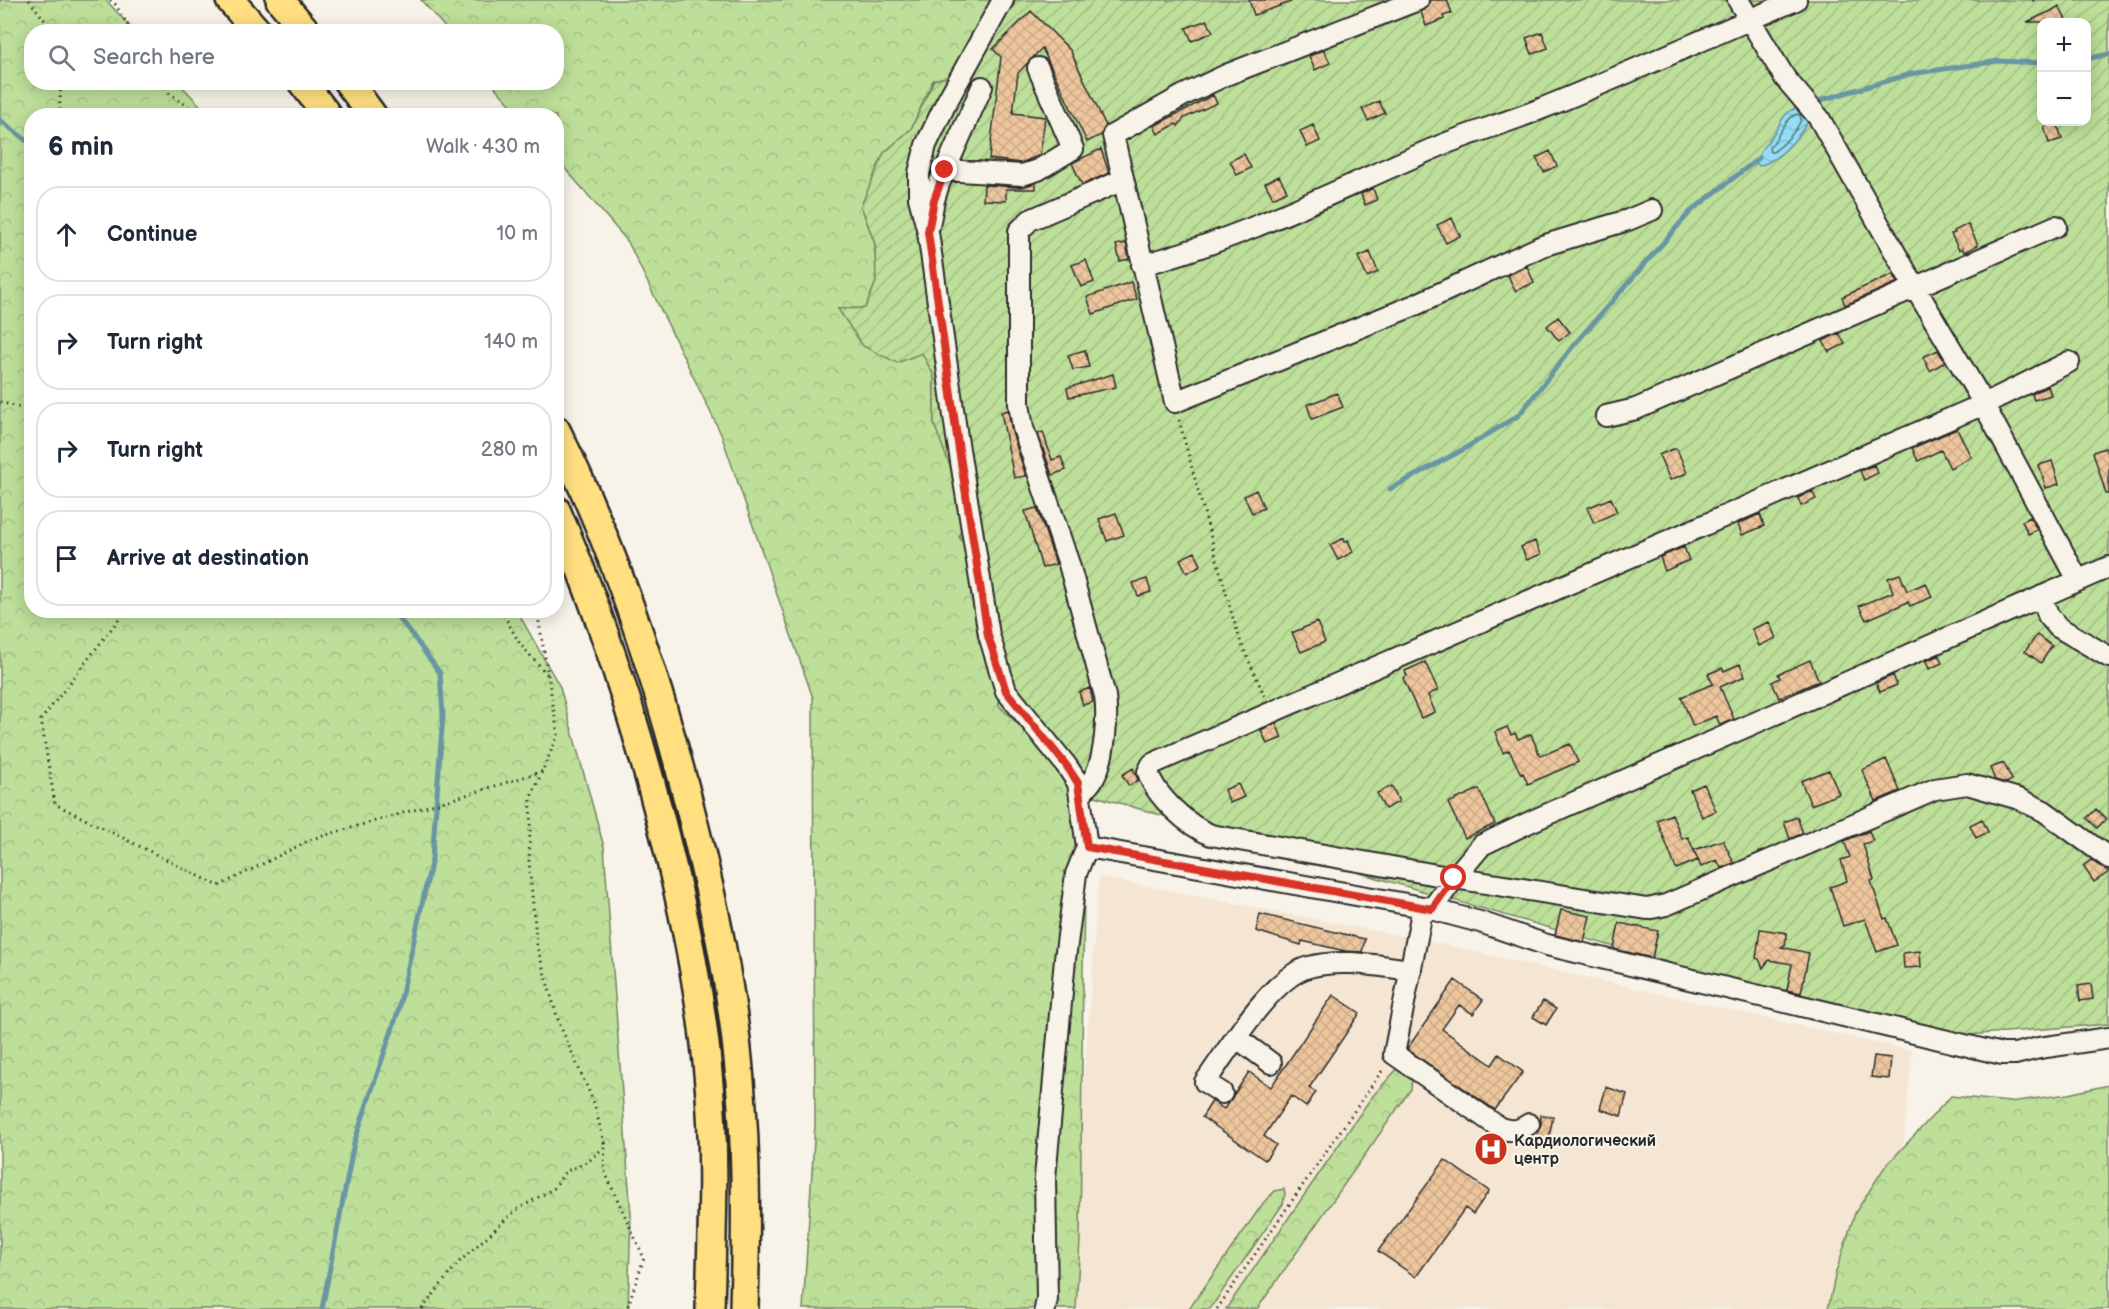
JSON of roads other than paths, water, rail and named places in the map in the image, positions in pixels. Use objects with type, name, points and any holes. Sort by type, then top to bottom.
[{"type":"highway","points":[[230,0],[251,24]]},
{"type":"highway","points":[[280,0],[300,24]]},
{"type":"highway","points":[[308,90],[322,108]]},
{"type":"highway","points":[[354,90],[367,108]]},
{"type":"highway","points":[[564,445],[585,487],[612,554],[640,634],[678,761],[710,890],[729,989],[740,1081],[746,1203],[744,1309]]},
{"type":"highway","points":[[564,528],[610,646],[643,754],[669,851],[685,923],[708,1073],[712,1134],[710,1309]]},
{"type":"lane","points":[[1003,0],[946,103],[926,145],[919,173],[919,198],[928,232],[988,636],[1006,691],[1078,783],[1087,847],[1076,874],[1065,958],[1045,1178],[1047,1299],[1045,1309]]},
{"type":"lane","points":[[1418,0],[1226,75],[1184,95],[1113,135],[1174,402],[1414,304],[1542,246],[1628,220],[1652,210]]},
{"type":"lane","points":[[1738,0],[1785,78],[1819,118],[1984,404],[2078,580]]},
{"type":"lane","points":[[1142,266],[1247,230],[1424,152],[1538,110],[1796,0]]},
{"type":"lane","points":[[945,170],[1022,175],[1038,170],[1074,149],[1038,68]]},
{"type":"lane","points":[[928,232],[934,200],[945,170],[982,87]]},
{"type":"lane","points":[[1080,795],[1095,777],[1101,756],[1106,704],[1097,661],[1069,564],[1023,428],[1019,404],[1019,231],[1029,220],[1124,180]]},
{"type":"lane","points":[[1606,416],[1636,409],[2056,226]]},
{"type":"lane","points":[[2069,362],[1984,404],[1152,764],[1148,772],[1152,784],[1183,818],[1211,835],[1647,909],[1666,905],[1935,789],[1967,784],[2019,799],[2044,811],[2109,858]]},
{"type":"lane","points":[[1529,1124],[1522,1129],[1512,1131],[1500,1128],[1394,1054],[1411,970],[1428,908],[1482,845],[2109,567]]},
{"type":"lane","points":[[2042,596],[2048,615],[2058,627],[2109,657]]},
{"type":"lane","points":[[1087,847],[1428,908],[1480,922],[1547,945],[2002,1054],[2015,1054],[2109,1038]]},
{"type":"lane","points":[[1222,1093],[1205,1082],[1277,986],[1296,972],[1310,967],[1340,964],[1362,964],[1411,970]]},
{"type":"lane","points":[[1237,1038],[1271,1063]]},
{"type":"water","points":[[1796,108],[1806,111],[1808,122],[1781,154],[1759,166],[1756,162],[1761,151],[1784,116]]},
{"type":"waterway","points":[[2091,58],[2109,54]]},
{"type":"waterway","points":[[1818,101],[1910,74],[1999,61],[2037,63]]},
{"type":"waterway","points":[[0,120],[24,139]]},
{"type":"waterway","points":[[1390,489],[1464,449],[1519,415],[1573,346],[1690,212],[1759,158]]},
{"type":"waterway","points":[[322,1309],[354,1143],[398,1012],[432,859],[443,715],[440,673],[399,618]]},
{"type":"place","name":"Кардиологический центр","points":[[1491,1149]]}]
